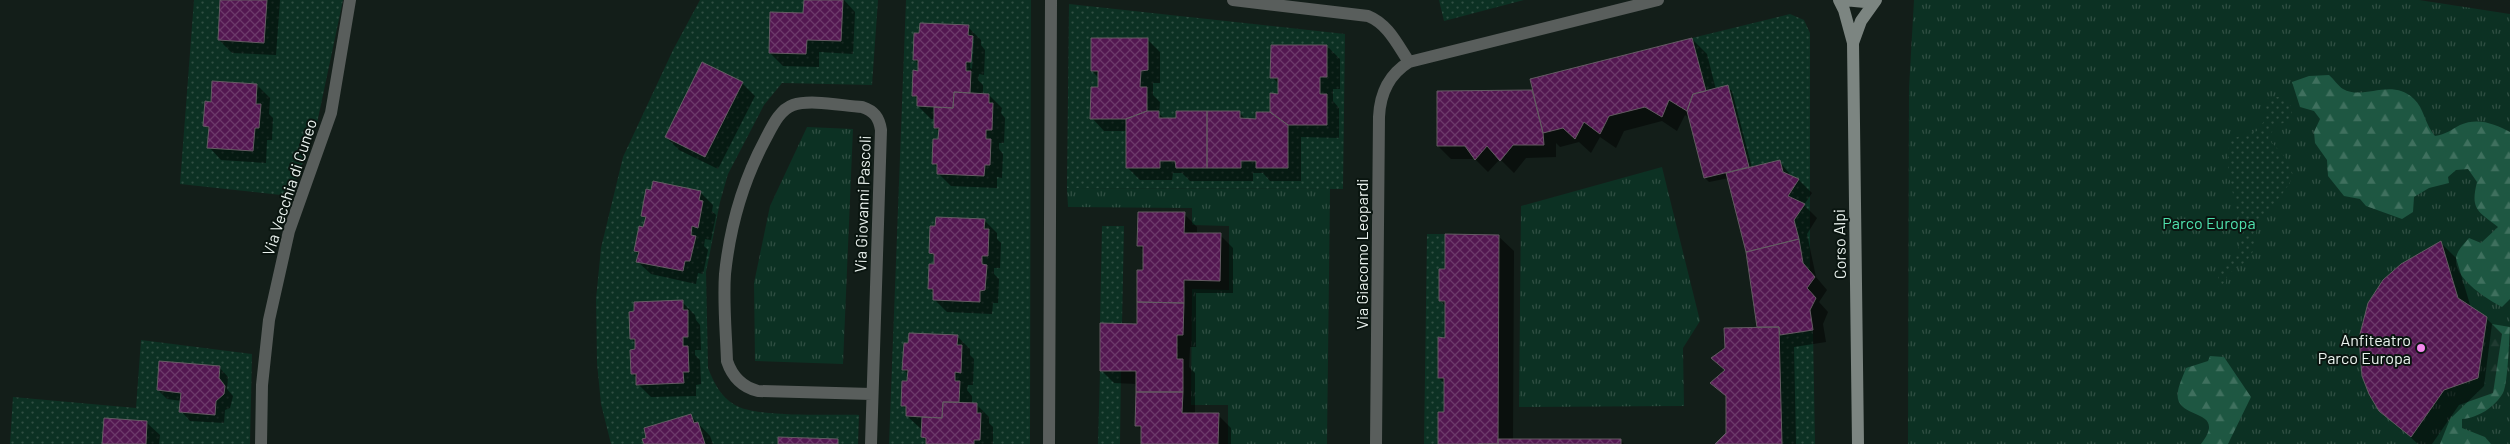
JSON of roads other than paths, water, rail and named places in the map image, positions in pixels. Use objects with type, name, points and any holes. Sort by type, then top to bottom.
[{"type":"street","name":"Via Vecchia di Cuneo","points":[[261,444],[262,385],[269,320],[288,231],[331,113],[350,0]]},
{"type":"street","points":[[1049,444],[1051,0]]},
{"type":"street","points":[[1233,0],[1368,16],[1380,22],[1387,29],[1403,65],[1658,0]]},
{"type":"street","name":"Corso Alpi","points":[[1839,0],[1846,16],[1853,43],[1858,444]]},
{"type":"street","points":[[1844,0],[1865,2],[1872,0]]},
{"type":"street","name":"Corso Alpi","points":[[1853,43],[1861,21],[1876,0]]},
{"type":"street","name":"Via Giacomo Leopardi","points":[[1376,444],[1378,117],[1383,93],[1403,65]]},
{"type":"street","name":"Via Giovanni Pascoli","points":[[871,444],[881,130],[879,120],[870,109],[862,106],[803,103],[793,105],[786,109],[774,122],[752,165],[739,202],[725,274],[728,361],[730,370],[741,383],[758,391],[872,394]]},
{"type":"place","name":"Anfiteatro Parco Europa","points":[[2421,348]]},
{"type":"park label","name":"Parco Europa","points":[[2209,222]]}]
